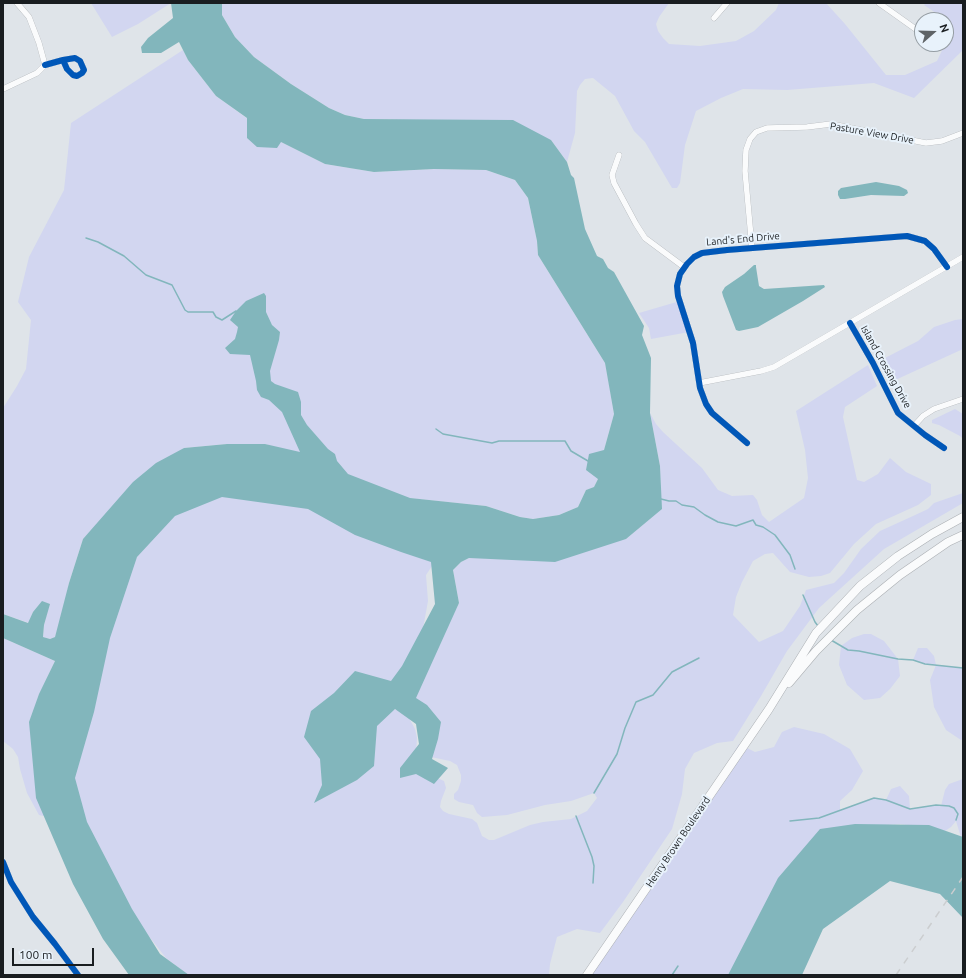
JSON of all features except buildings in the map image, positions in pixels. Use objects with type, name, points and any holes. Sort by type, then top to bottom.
[{"type":"main road","name":"Henry Brown Boulevard","points":[[587,975],[769,709],[816,633],[860,586],[898,556],[932,534],[963,517]]},
{"type":"main road","name":"Henry Brown Boulevard","points":[[769,709],[816,651],[857,610],[900,575],[948,542],[963,535]]},
{"type":"street","points":[[17,3],[28,17],[41,50],[45,65]]},
{"type":"street","points":[[714,18],[727,3]]},
{"type":"street","points":[[879,3],[914,28]]},
{"type":"street","points":[[3,89],[37,73],[45,65],[63,60]]},
{"type":"street","name":"Pasture View Drive","points":[[752,248],[745,171],[746,150],[750,139],[756,132],[767,128],[807,127],[831,124],[926,143],[942,141],[963,133]]},
{"type":"street","points":[[619,155],[612,175],[614,183],[636,224],[645,238],[684,267],[680,274],[677,286],[678,296],[693,343],[699,383],[706,404],[712,413],[747,442]]},
{"type":"street","name":"Land's End Drive","points":[[684,267],[694,257],[702,253],[907,236],[925,240],[934,249],[947,267]]},
{"type":"street","points":[[699,383],[774,367],[902,291],[963,257]]},
{"type":"street","name":"Island Crossing Drive","points":[[850,323],[873,363],[898,413],[944,448]]},
{"type":"street","points":[[914,426],[923,416],[934,409],[963,399]]},
{"type":"street","points":[[3,862],[11,882],[33,917],[55,944],[75,974]]},
{"type":"shaded area","points":[[91,3],[171,3],[138,24],[112,37]]},
{"type":"shaded area","points":[[171,3],[222,3],[222,15],[235,37],[254,57],[291,84],[329,108],[345,115],[364,119],[513,120],[551,140],[567,162],[571,175],[574,178],[585,229],[597,256],[603,259],[608,268],[614,272],[644,326],[642,335],[651,358],[650,413],[660,466],[662,509],[626,539],[555,562],[469,558],[461,562],[453,570],[459,603],[416,698],[427,705],[441,722],[432,759],[448,768],[434,784],[416,774],[400,778],[400,768],[419,744],[416,724],[395,709],[377,726],[374,766],[357,780],[314,803],[322,785],[320,759],[304,737],[311,711],[334,693],[355,671],[391,681],[402,666],[435,604],[431,562],[355,535],[308,509],[222,497],[175,516],[137,557],[110,638],[94,712],[75,778],[87,822],[132,909],[160,954],[189,975],[129,975],[103,939],[73,884],[36,798],[29,722],[39,694],[55,661],[3,638],[3,614],[28,623],[33,612],[42,601],[50,604],[44,625],[43,637],[50,639],[55,637],[69,583],[83,539],[133,482],[156,463],[184,448],[227,444],[265,444],[300,452],[282,412],[269,400],[261,397],[257,390],[250,355],[230,354],[225,348],[235,339],[238,327],[230,320],[236,311],[246,301],[264,293],[266,296],[266,312],[272,325],[280,332],[270,371],[271,381],[275,384],[298,392],[301,402],[301,415],[307,425],[328,449],[335,454],[337,461],[348,474],[410,498],[486,506],[520,517],[533,519],[559,515],[578,507],[586,490],[594,487],[598,479],[586,470],[589,454],[604,450],[614,414],[605,363],[538,255],[537,241],[528,198],[515,180],[486,170],[434,169],[374,172],[325,164],[281,142],[277,148],[257,147],[247,138],[247,118],[216,96],[188,60],[179,42],[161,53],[142,53],[141,47],[148,38],[173,18]]},
{"type":"shaded area","points":[[222,3],[669,3],[656,24],[658,31],[663,38],[669,44],[700,46],[736,41],[754,31],[776,10],[779,3],[826,3],[886,75],[905,75],[937,61],[941,52],[954,52],[954,12],[934,12],[924,5],[926,3],[963,3],[963,50],[914,98],[874,83],[787,90],[743,89],[721,98],[696,111],[685,145],[680,183],[677,188],[672,188],[645,142],[634,131],[615,96],[593,78],[585,79],[577,91],[575,133],[567,162],[551,140],[389,119],[364,119],[345,115],[329,108],[291,84],[254,57],[235,37],[222,15]]},
{"type":"shaded area","points":[[183,50],[188,60],[216,96],[248,119],[247,138],[281,142],[325,164],[374,172],[434,169],[486,170],[515,180],[528,198],[537,241],[538,255],[605,363],[608,378],[614,414],[598,479],[594,487],[586,490],[578,507],[559,515],[533,519],[520,517],[486,506],[398,497],[265,444],[227,444],[184,448],[83,539],[69,583],[63,612],[55,637],[50,639],[43,637],[47,612],[33,612],[29,623],[3,614],[3,408],[26,369],[31,320],[18,302],[29,257],[64,190],[71,123]]},
{"type":"shaded area","points":[[876,182],[899,186],[907,190],[908,193],[904,196],[871,195],[845,199],[840,199],[838,195],[838,191],[841,188]]},
{"type":"shaded area","points":[[756,265],[759,286],[764,289],[824,285],[825,287],[758,327],[739,331],[736,330],[722,292],[725,287]]},
{"type":"shaded area","points":[[680,301],[689,332],[651,339],[649,328],[639,313]]},
{"type":"shaded area","points":[[963,319],[963,349],[893,381],[883,359],[918,341],[934,327]]},
{"type":"shaded area","points":[[868,365],[877,386],[845,407],[843,417],[857,480],[864,482],[878,474],[890,458],[906,472],[931,484],[931,495],[918,505],[876,524],[854,544],[830,573],[821,576],[809,577],[790,572],[773,553],[765,554],[753,561],[736,597],[733,615],[759,642],[783,631],[800,606],[806,590],[834,583],[844,573],[861,549],[880,531],[928,509],[934,503],[963,493],[963,503],[884,549],[819,608],[787,651],[733,741],[717,743],[694,753],[685,769],[682,794],[672,829],[623,902],[600,933],[577,929],[557,937],[550,964],[549,975],[188,975],[166,958],[144,930],[103,864],[71,782],[98,624],[169,502],[231,474],[436,560],[426,575],[428,601],[422,634],[392,709],[400,710],[408,716],[415,729],[417,738],[415,768],[444,781],[446,788],[440,807],[443,811],[449,814],[472,819],[477,823],[482,836],[489,840],[494,840],[530,825],[571,819],[587,811],[597,798],[594,793],[571,801],[545,805],[507,815],[482,817],[477,813],[473,805],[459,802],[454,799],[454,794],[458,790],[461,781],[461,775],[457,765],[450,761],[431,757],[410,697],[459,603],[453,570],[461,562],[469,558],[626,539],[661,509],[660,466],[650,413],[656,424],[663,432],[702,468],[718,490],[732,496],[753,495],[757,500],[762,515],[769,522],[804,498],[808,478],[805,450],[796,411]]},
{"type":"shaded area","points":[[955,409],[963,414],[963,439],[939,425],[932,423],[932,420]]},
{"type":"shaded area","points":[[864,634],[871,634],[884,641],[898,659],[900,676],[890,689],[880,698],[864,700],[847,685],[839,665],[841,646],[852,638]]},
{"type":"shaded area","points":[[3,638],[55,661],[37,700],[48,817],[39,815],[27,793],[18,757],[13,749],[3,741]]},
{"type":"shaded area","points":[[918,648],[927,648],[934,656],[936,665],[925,664],[913,660]]},
{"type":"shaded area","points":[[936,665],[963,668],[963,739],[961,740],[946,730],[934,707],[930,680]]},
{"type":"shaded area","points":[[794,727],[824,734],[850,749],[863,771],[852,790],[840,801],[840,810],[874,798],[886,800],[891,789],[900,786],[909,796],[910,809],[936,805],[941,806],[945,790],[949,784],[963,779],[963,844],[956,821],[945,831],[901,824],[873,826],[758,918],[730,975],[585,975],[709,794],[739,744],[755,752],[774,747],[782,732]]},
{"type":"shaded area","points":[[855,824],[929,825],[963,837],[963,918],[940,894],[890,881],[823,929],[802,975],[728,975],[778,878],[820,829]]},
{"type":"waterway","points":[[86,238],[98,242],[124,256],[146,275],[172,285],[185,310],[188,312],[213,312],[216,317],[222,320],[236,311]]},
{"type":"waterway","points":[[436,429],[443,434],[492,443],[499,441],[565,441],[571,451],[588,461]]},
{"type":"waterway","points":[[661,499],[676,501],[682,505],[694,507],[718,522],[736,526],[753,520],[756,525],[763,527],[775,535],[790,555],[795,569]]},
{"type":"waterway","points":[[803,595],[818,626]]},
{"type":"waterway","points":[[831,640],[848,650],[898,659],[913,660],[925,664],[963,668]]},
{"type":"waterway","points":[[594,793],[617,754],[625,728],[636,702],[653,695],[672,672],[699,658]]},
{"type":"waterway","points":[[790,821],[819,818],[874,798],[886,800],[910,809],[936,805],[949,806],[954,808],[958,814],[956,820]]},
{"type":"waterway","points":[[576,816],[592,857],[594,866],[593,883]]},
{"type":"waterway","points":[[672,975],[678,966]]},
{"type":"railway","points":[[896,975],[963,877]]},
{"type":"cycle path","points":[[45,65],[63,60],[75,58],[80,61],[84,70],[77,76],[73,75],[67,69],[63,60]]},
{"type":"cycle path","points":[[747,443],[712,413],[706,404],[700,388],[693,343],[678,296],[677,286],[680,274],[694,257],[702,253],[727,250],[907,236],[925,241],[934,249],[947,267]]},
{"type":"cycle path","points":[[850,323],[873,363],[898,413],[944,448]]},
{"type":"cycle path","points":[[3,862],[11,882],[33,917],[78,975]]}]
